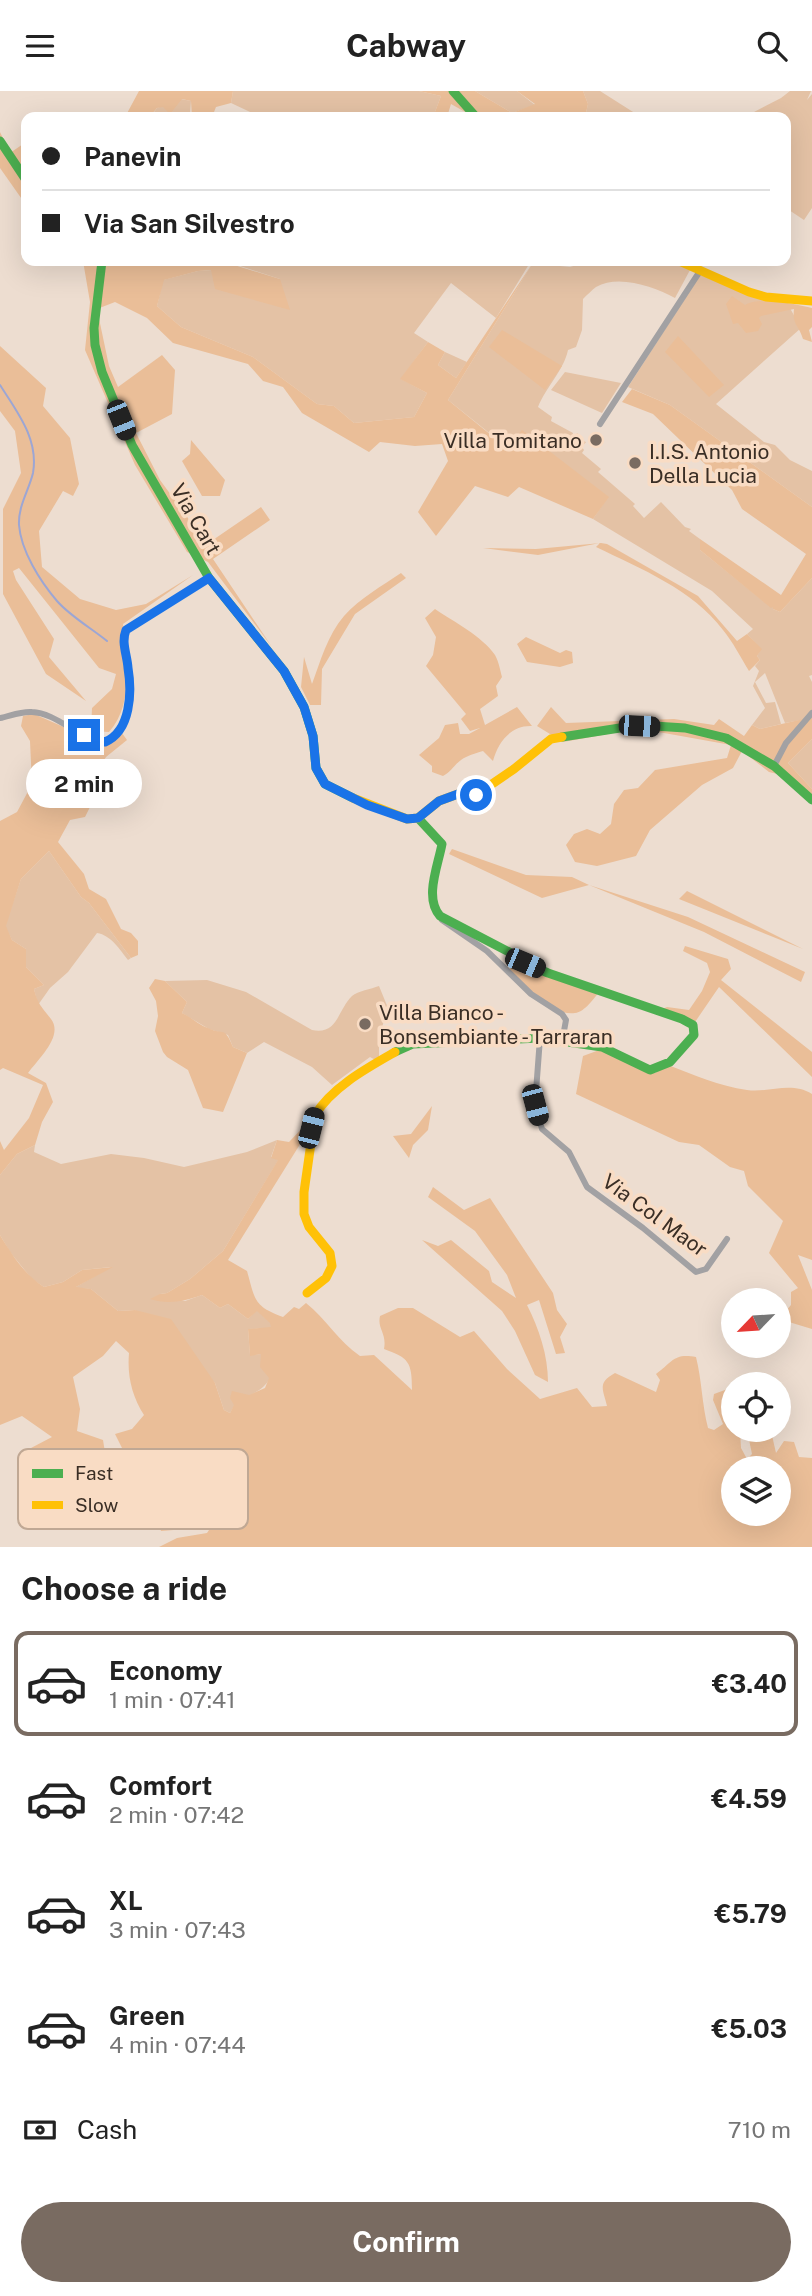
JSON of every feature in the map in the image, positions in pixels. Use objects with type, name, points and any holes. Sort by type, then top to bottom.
[{"type":"street","points":[[453,91],[472,112]]},
{"type":"street","points":[[0,141],[21,172]]},
{"type":"street","name":"Via Cart","points":[[101,266],[94,328],[95,345],[102,372],[131,445],[209,578],[284,671],[304,707],[313,736],[316,768],[325,784],[367,805],[407,819],[418,818]]},
{"type":"street","points":[[690,266],[757,295],[812,301]]},
{"type":"street","points":[[600,424],[700,271]]},
{"type":"street","points":[[0,718],[34,712],[94,740],[105,742],[113,739],[123,723],[130,691],[124,644],[126,630],[209,578]]},
{"type":"street","points":[[774,766],[786,743],[812,713]]},
{"type":"street","points":[[562,1042],[566,1020],[562,1014],[531,994],[500,961],[437,915],[433,908],[432,895],[442,844],[418,818],[439,801],[458,794],[476,795],[551,739],[639,726],[685,728],[726,738],[774,766],[812,800]]},
{"type":"street","points":[[307,1293],[328,1276],[332,1265],[327,1249],[309,1229],[305,1220],[303,1194],[311,1156],[311,1128],[315,1114],[324,1101],[394,1051],[413,1044],[540,1038],[602,1047],[650,1070],[668,1065],[694,1035],[694,1025],[525,963],[451,924],[433,908]]},
{"type":"street","name":"Via Col Maor","points":[[540,1038],[535,1105],[542,1129],[569,1152],[587,1187],[643,1228],[696,1272],[706,1269],[727,1239]]},
{"type":"shaded area","points":[[139,91],[233,91],[231,103],[216,107],[214,112],[192,112],[191,101],[182,99],[172,112],[163,107],[154,112],[128,112]]},
{"type":"shaded area","points":[[233,91],[419,91],[441,96],[435,112],[250,112],[231,103]]},
{"type":"shaded area","points":[[419,91],[451,91],[470,112],[451,104],[449,112],[435,112],[441,96]]},
{"type":"shaded area","points":[[455,91],[475,91],[510,112],[475,112]]},
{"type":"shaded area","points":[[475,91],[517,91],[535,105],[510,112]]},
{"type":"shaded area","points":[[517,91],[583,91],[588,104],[586,112],[515,112],[535,104]]},
{"type":"shaded area","points":[[583,91],[600,91],[633,112],[586,112],[588,104]]},
{"type":"shaded area","points":[[790,91],[811,91],[807,100],[812,94],[812,208],[804,220],[791,211],[791,112],[754,112]]},
{"type":"shaded area","points":[[181,99],[191,101],[190,112],[154,112],[157,108]]},
{"type":"shaded area","points":[[0,132],[10,153],[21,145],[21,198],[0,168]]},
{"type":"shaded area","points":[[84,266],[238,266],[280,279],[290,310],[215,289],[211,270],[164,280],[157,306],[181,327],[253,357],[317,404],[334,406],[354,423],[414,417],[427,393],[400,379],[428,342],[445,352],[438,365],[456,378],[531,266],[448,400],[507,448],[522,430],[609,497],[593,519],[519,487],[508,497],[475,486],[436,536],[418,512],[448,461],[442,444],[415,446],[380,442],[369,452],[302,413],[283,387],[263,381],[248,364],[173,343],[147,318],[115,302],[97,309],[109,366],[118,387],[162,355],[175,370],[172,414],[136,433],[160,480],[207,544],[261,507],[270,520],[213,559],[272,647],[208,562],[187,552],[135,465],[85,350],[90,302]]},
{"type":"shaded area","points":[[240,266],[528,266],[496,318],[451,283],[414,333],[428,342],[401,379],[427,393],[414,417],[354,423],[334,406],[317,404],[253,357],[181,327],[157,306],[163,280],[198,271],[212,270],[216,289],[280,279]]},
{"type":"shaded area","points":[[531,266],[682,266],[690,270],[675,298],[647,286],[626,282],[605,283],[591,291],[583,299],[582,330],[576,347],[568,350],[563,365],[538,407],[552,417],[551,421],[573,433],[572,437],[575,438],[577,433],[579,439],[586,442],[582,453],[601,469],[598,472],[635,504],[633,506],[644,518],[661,502],[700,539],[700,550],[771,607],[775,606],[773,609],[780,612],[812,578],[812,675],[809,676],[812,682],[812,713],[807,719],[785,723],[765,673],[755,682],[766,703],[775,702],[781,724],[760,729],[752,725],[765,708],[753,686],[759,671],[755,666],[760,660],[757,656],[761,649],[747,634],[753,629],[712,591],[593,519],[608,497],[522,431],[508,448],[448,400]]},
{"type":"shaded area","points":[[700,275],[786,301],[801,328],[716,404],[764,442],[775,445],[790,460],[812,471],[812,507],[670,405],[628,387]]},
{"type":"shaded area","points":[[732,296],[745,305],[768,301],[812,308],[812,327],[809,330],[812,342],[803,339],[795,322],[794,309],[761,316],[759,318],[762,324],[758,331],[746,333],[738,323],[733,324],[726,304]]},
{"type":"shaded area","points":[[502,330],[562,366],[545,390],[489,347]]},
{"type":"shaded area","points":[[678,336],[724,385],[709,397],[665,352]]},
{"type":"shaded area","points":[[0,346],[46,388],[43,406],[70,438],[79,484],[73,496],[63,491],[39,531],[42,567],[80,599],[116,610],[146,604],[193,575],[123,624],[127,681],[122,708],[109,732],[91,731],[92,708],[112,689],[116,674],[99,668],[19,568],[13,571],[16,580],[54,639],[49,657],[86,701],[46,674],[3,594],[3,509],[21,473],[15,431],[0,411]]},
{"type":"shaded area","points":[[445,352],[467,362],[456,378],[438,365]]},
{"type":"shaded area","points":[[565,372],[621,383],[602,413],[551,390]]},
{"type":"shaded area","points":[[632,389],[670,405],[812,507],[812,578],[780,612],[771,608],[700,550],[700,539],[781,595],[806,554],[742,509],[732,490],[653,414],[622,402]]},
{"type":"shaded area","points":[[191,440],[225,480],[220,496],[202,496],[182,461],[190,454]]},
{"type":"shaded area","points":[[599,543],[538,555],[483,548],[536,549]]},
{"type":"shaded area","points":[[600,543],[607,544],[698,596],[737,641],[747,634],[762,649],[757,656],[760,660],[749,671],[727,635],[696,603],[665,581],[596,547]]},
{"type":"shaded area","points":[[401,573],[406,578],[355,614],[322,669],[321,705],[310,705],[301,687],[304,657],[312,684],[338,623],[364,598]]},
{"type":"shaded area","points":[[435,609],[475,636],[496,658],[502,677],[496,686],[498,696],[480,709],[485,725],[517,707],[532,726],[518,728],[506,736],[493,761],[483,751],[463,759],[443,776],[432,772],[432,766],[419,755],[439,738],[445,725],[458,723],[460,734],[469,734],[480,728],[470,731],[461,719],[466,714],[426,666],[433,655],[436,637],[425,618]]},
{"type":"shaded area","points":[[526,637],[560,653],[566,650],[572,652],[573,663],[560,667],[527,662],[517,644]]},
{"type":"shaded area","points":[[551,707],[566,723],[674,719],[714,725],[719,719],[744,736],[752,725],[760,729],[812,717],[812,739],[788,763],[812,789],[812,797],[790,777],[769,772],[742,751],[733,768],[702,785],[650,830],[636,856],[597,866],[575,862],[566,845],[574,834],[587,829],[600,834],[611,824],[614,804],[624,790],[638,788],[655,770],[727,758],[731,745],[653,731],[631,730],[563,742],[537,726]]},
{"type":"shaded area","points":[[34,714],[105,745],[122,733],[127,740],[106,757],[83,793],[91,805],[85,817],[70,820],[58,842],[84,874],[89,889],[106,899],[121,929],[131,933],[138,941],[138,955],[131,958],[89,903],[81,897],[49,851],[21,879],[6,926],[12,940],[26,949],[26,967],[44,985],[34,989],[51,1019],[54,1033],[48,1047],[28,1073],[46,1083],[53,1102],[42,1122],[35,1145],[17,1154],[0,1175],[0,1141],[4,1150],[29,1118],[43,1085],[3,1068],[0,1070],[0,821],[17,812],[32,784],[30,741],[21,726],[23,716]]},
{"type":"shaded area","points":[[812,739],[812,789],[788,763]]},
{"type":"shaded area","points":[[452,849],[526,875],[572,877],[589,885],[542,898],[449,854]]},
{"type":"shaded area","points":[[49,851],[81,897],[89,903],[131,958],[128,960],[111,940],[97,933],[68,972],[50,988],[38,1005],[34,989],[44,985],[26,967],[26,949],[12,940],[5,926],[21,879]]},
{"type":"shaded area","points":[[589,885],[688,917],[805,972],[801,982],[704,932]]},
{"type":"shaded area","points":[[687,891],[803,949],[679,899]]},
{"type":"shaded area","points":[[685,946],[728,959],[731,969],[721,980],[812,1052],[812,1077],[719,987],[693,1025],[658,1011],[667,1007],[689,1010],[702,991],[710,972],[707,963],[683,951]]},
{"type":"shaded area","points":[[516,957],[600,991],[579,1012],[566,1013],[557,1010],[539,999],[508,972]]},
{"type":"shaded area","points":[[155,979],[165,981],[187,1002],[182,1013],[205,1027],[225,1033],[233,1047],[247,1053],[223,1112],[203,1108],[188,1070],[163,1052],[155,1031],[158,1016],[156,1001],[149,988]]},
{"type":"shaded area","points":[[207,980],[246,992],[312,1030],[321,1031],[336,1021],[352,996],[379,986],[388,1008],[379,1037],[379,1062],[370,1057],[332,1085],[312,1067],[264,1042],[247,1053],[233,1047],[228,1035],[209,1029],[182,1013],[187,1002],[165,981]]},
{"type":"shaded area","points":[[602,1049],[655,1073],[668,1065],[737,1088],[755,1091],[796,1088],[812,1094],[812,1260],[798,1255],[812,1290],[812,1329],[791,1323],[791,1292],[798,1288],[769,1253],[783,1221],[748,1186],[744,1171],[730,1167],[699,1145],[679,1142],[576,1094],[583,1056]]},
{"type":"shaded area","points":[[432,1106],[428,1130],[413,1145],[409,1158],[393,1136],[411,1134]]},
{"type":"shaded area","points":[[309,1121],[307,1133],[228,1260],[247,1271],[254,1295],[266,1309],[283,1317],[294,1307],[299,1309],[306,1303],[352,1350],[360,1356],[374,1355],[412,1390],[407,1362],[399,1355],[384,1349],[380,1316],[398,1308],[413,1308],[460,1337],[474,1331],[507,1369],[540,1399],[577,1388],[592,1407],[607,1406],[603,1387],[606,1380],[615,1373],[656,1392],[660,1380],[656,1374],[678,1357],[696,1357],[708,1428],[714,1430],[721,1425],[721,1442],[741,1442],[745,1456],[721,1456],[721,1526],[791,1526],[791,1456],[750,1456],[749,1442],[774,1442],[776,1453],[783,1442],[794,1442],[799,1457],[812,1458],[812,1547],[159,1547],[177,1538],[207,1533],[210,1529],[248,1529],[248,1449],[122,1449],[115,1434],[132,1429],[144,1415],[131,1385],[129,1353],[116,1341],[103,1356],[73,1377],[80,1409],[77,1431],[103,1440],[104,1449],[31,1448],[52,1437],[22,1416],[0,1425],[0,1235],[25,1271],[44,1287],[63,1282],[82,1270],[113,1267],[76,1287],[91,1289],[118,1311],[135,1310],[171,1319],[215,1383],[224,1410],[230,1413],[234,1405],[230,1398],[232,1391],[249,1395],[265,1388],[269,1378],[260,1367],[261,1354],[250,1356],[248,1329],[271,1327],[270,1323],[257,1311],[248,1319],[228,1304],[220,1308],[202,1295],[163,1302],[150,1299],[167,1293],[190,1279],[223,1251],[278,1160],[271,1158],[277,1140],[289,1142]]},
{"type":"shaded area","points":[[277,1140],[271,1157],[279,1159],[223,1251],[190,1279],[167,1293],[160,1294],[185,1301],[202,1295],[220,1308],[228,1304],[248,1319],[257,1310],[271,1323],[271,1328],[248,1329],[250,1355],[261,1354],[270,1378],[261,1389],[239,1402],[230,1413],[224,1410],[215,1383],[135,1310],[118,1311],[91,1289],[74,1288],[111,1267],[82,1270],[63,1282],[44,1287],[32,1279],[0,1235],[0,1175],[17,1154],[35,1145],[34,1152],[61,1164],[111,1154],[184,1167],[247,1152]]},
{"type":"shaded area","points":[[433,1187],[464,1210],[490,1198],[553,1293],[557,1310],[567,1324],[560,1337],[565,1353],[556,1354],[539,1300],[527,1305],[542,1342],[548,1382],[535,1375],[515,1331],[502,1311],[422,1240],[438,1246],[451,1240],[489,1271],[492,1282],[516,1298],[507,1275],[475,1231],[428,1197]]},
{"type":"shaded area","points":[[721,1391],[721,1419],[713,1400],[714,1394]]},
{"type":"waterway","points":[[0,385],[25,426],[33,449],[33,473],[19,518],[27,555],[57,601],[107,641]]},
{"type":"traffic: fast","points":[[453,91],[472,112]]},
{"type":"traffic: fast","points":[[0,141],[21,172]]},
{"type":"traffic: fast","points":[[101,266],[94,328],[95,345],[102,372],[132,445],[209,578],[284,671],[304,707],[313,736],[316,768],[325,784],[353,798]]},
{"type":"traffic: fast","points":[[562,737],[639,725],[685,728],[726,738],[774,766],[812,800]]},
{"type":"traffic: fast","points":[[395,1052],[413,1044],[540,1038],[602,1047],[650,1070],[670,1062],[694,1035],[693,1025],[682,1019],[548,973],[440,916],[435,909],[433,891],[442,844],[418,818]]},
{"type":"traffic: slow","points":[[690,266],[766,297],[812,301]]},
{"type":"traffic: slow","points":[[353,798],[407,819],[418,818],[439,801],[458,794],[476,795],[551,739],[562,737]]},
{"type":"traffic: slow","points":[[307,1293],[326,1278],[332,1266],[330,1253],[309,1227],[304,1214],[304,1192],[315,1115],[340,1087],[395,1052]]},
{"type":"place","name":"Villa Tomitano","points":[[596,440]]},
{"type":"place","name":"I.I.S. Antonio Della Lucia","points":[[635,463]]},
{"type":"place","name":"Villa Bianco - Bonsembiante - Tarraran","points":[[365,1024]]},
{"type":"route","points":[[84,735],[105,742],[113,739],[123,723],[130,691],[123,637],[126,630],[209,578],[284,671],[304,707],[313,736],[316,768],[325,784],[367,805],[407,819],[418,818],[439,801],[458,794],[476,795]]}]
